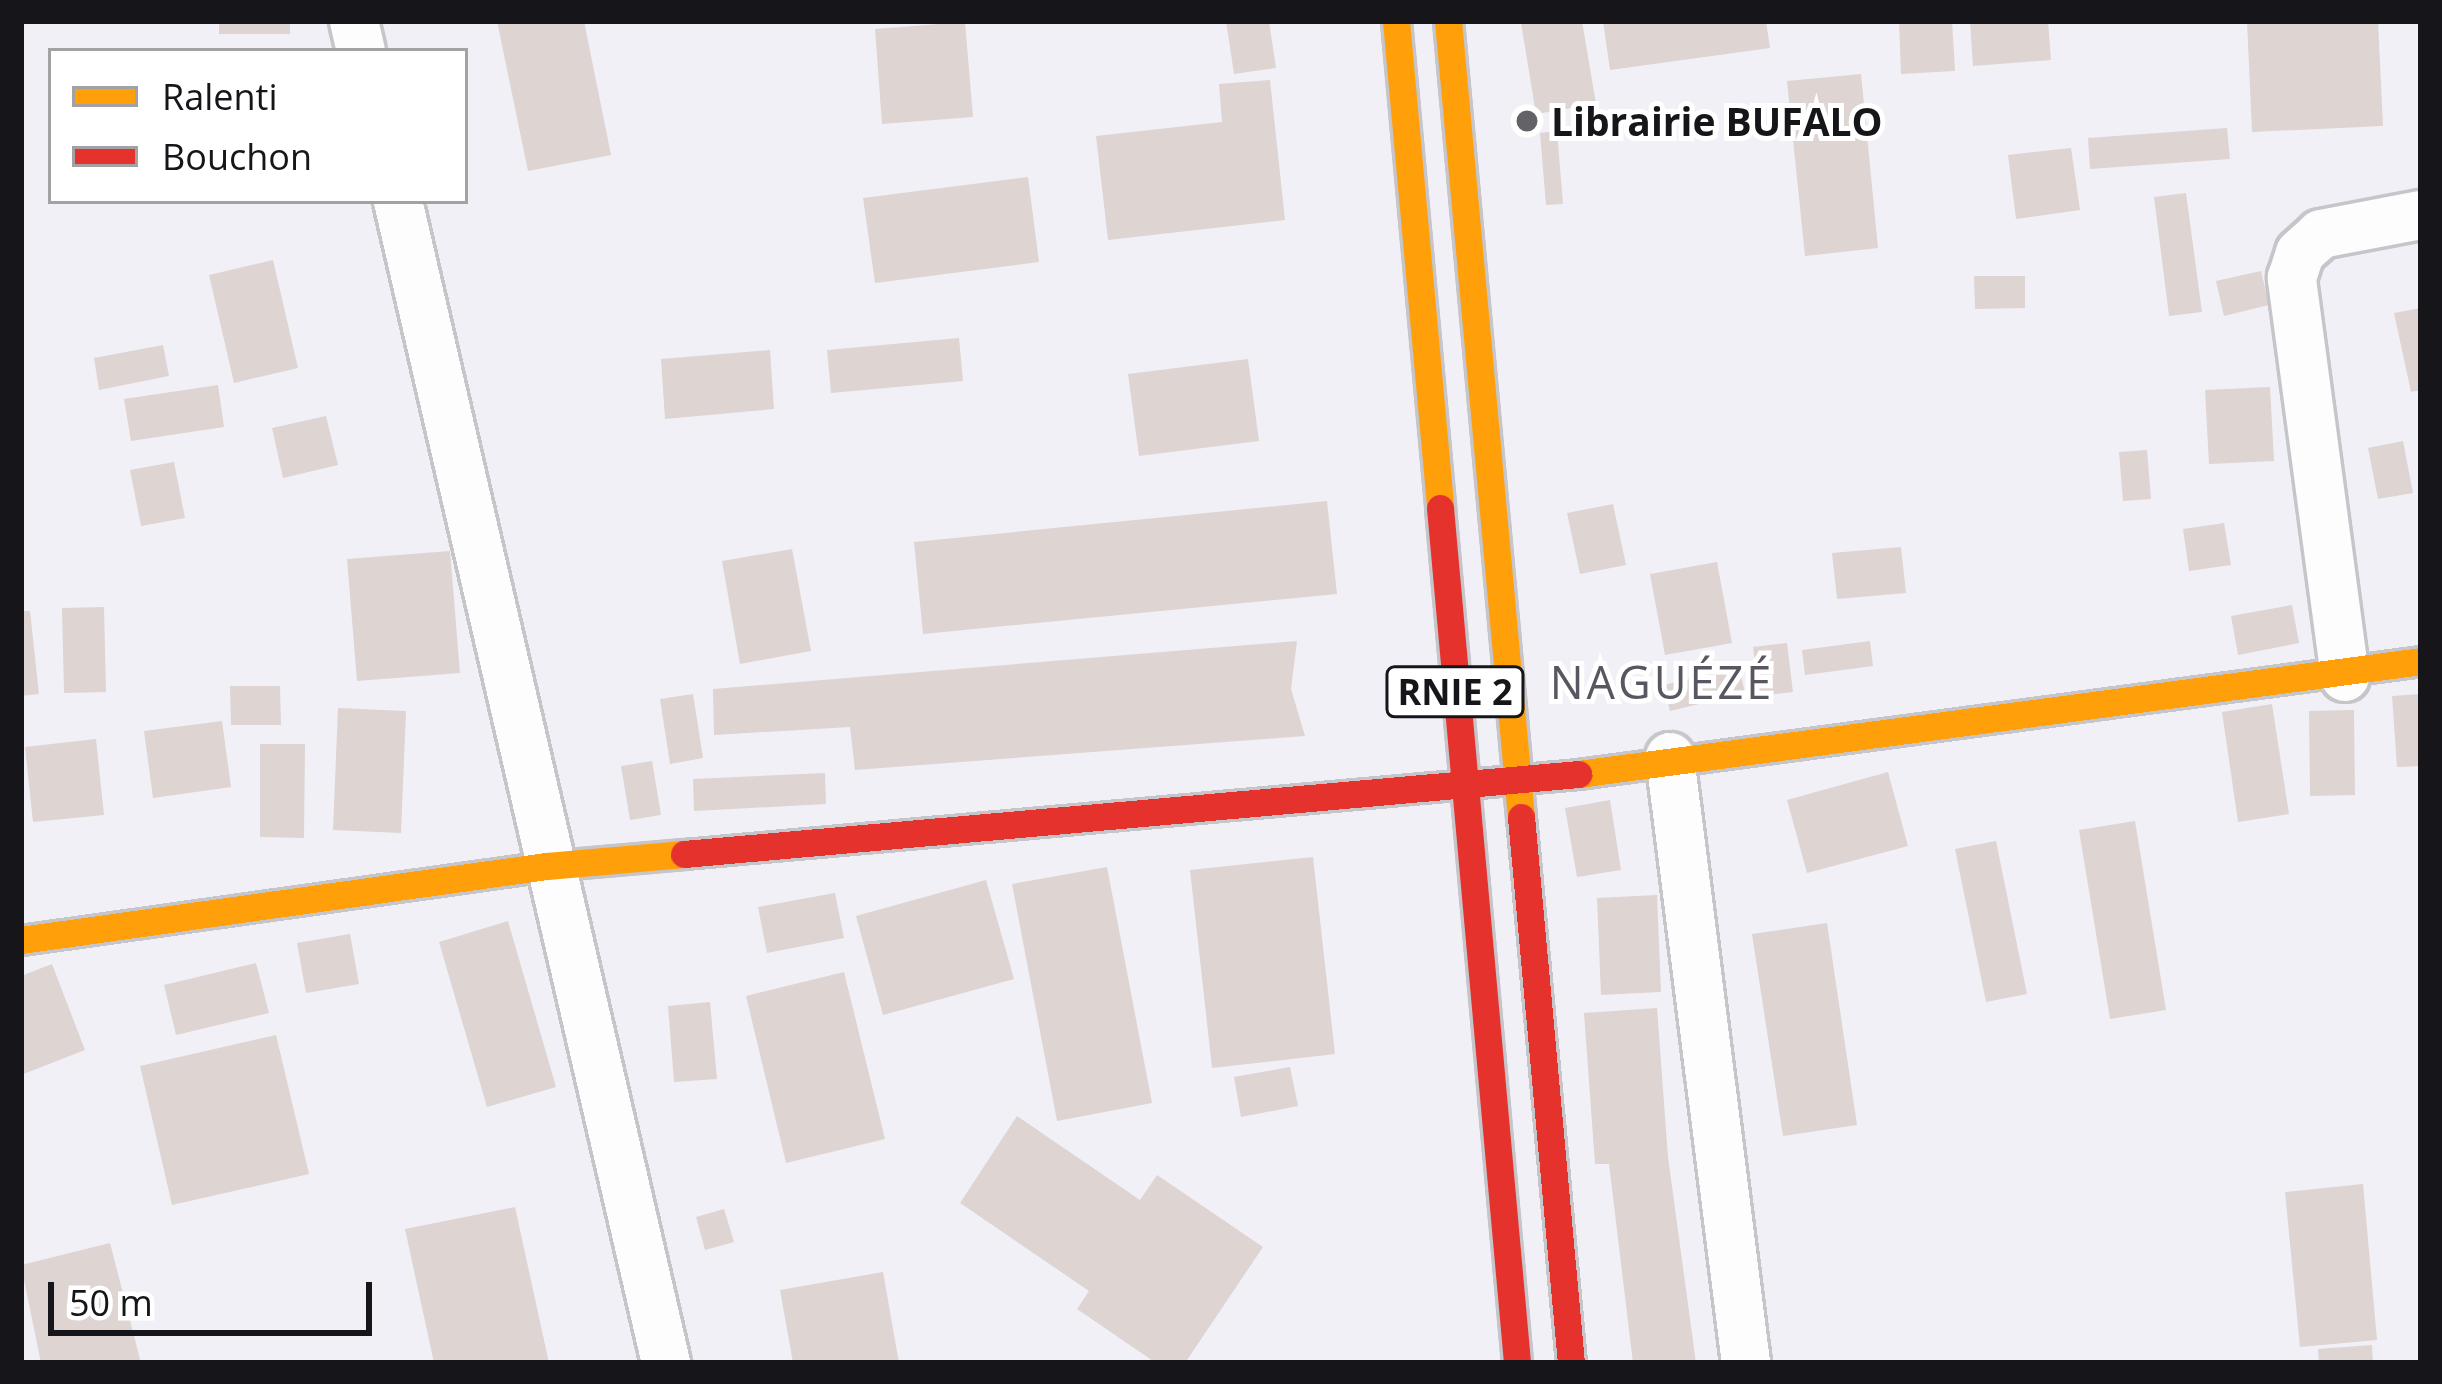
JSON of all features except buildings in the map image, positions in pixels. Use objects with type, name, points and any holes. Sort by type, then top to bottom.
[{"type":"main road","name":"RNIE 2","points":[[1396,21],[1517,1363]]},
{"type":"main road","name":"RNIE 2","points":[[1448,21],[1571,1363]]},
{"type":"main road","points":[[21,940],[546,866],[1463,789],[1670,757],[2345,677],[2421,661]]},
{"type":"street","points":[[399,204],[506,652],[546,866],[666,1363]]},
{"type":"street","points":[[2345,677],[2293,278],[2300,253],[2321,234],[2421,215]]},
{"type":"street","points":[[1670,757],[1746,1363]]},
{"type":"traffic: slow","points":[[1396,21],[1440,508]]},
{"type":"traffic: slow","points":[[1448,21],[1521,817]]},
{"type":"traffic: slow","points":[[1578,774],[2421,661]]},
{"type":"traffic: slow","points":[[21,940],[546,866],[684,854]]},
{"type":"traffic: jam","points":[[1440,508],[1517,1363]]},
{"type":"traffic: jam","points":[[684,854],[1578,774]]},
{"type":"traffic: jam","points":[[1521,817],[1571,1363]]},
{"type":"place","name":"Librairie BUFALO","points":[[1527,121]]},
{"type":"district","name":"NAGUÉZÉ","points":[[1662,682]]}]
